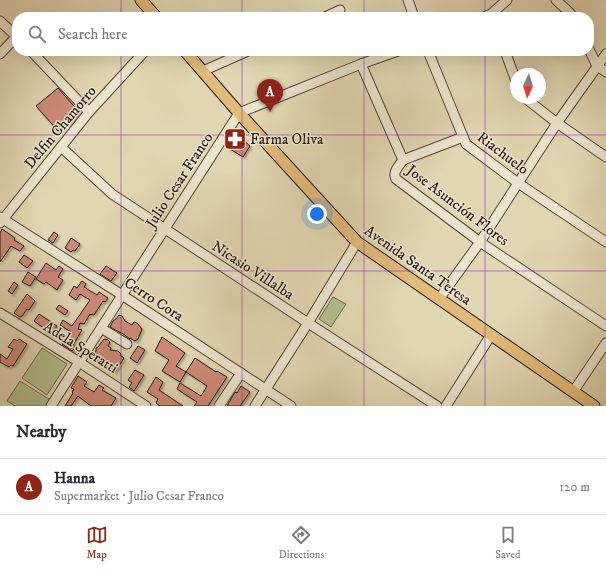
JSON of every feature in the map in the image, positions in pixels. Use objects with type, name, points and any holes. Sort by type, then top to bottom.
[{"type":"main road","points":[[141,0],[152,12]]},
{"type":"main road","name":"Avenida Santa Teresa","points":[[190,56],[357,242],[594,406]]},
{"type":"street","points":[[408,0],[412,12]]},
{"type":"street","points":[[493,12],[506,0]]},
{"type":"street","points":[[556,0],[569,12]]},
{"type":"street","points":[[336,12],[340,10]]},
{"type":"street","points":[[0,21],[12,32]]},
{"type":"street","points":[[0,54],[12,41]]},
{"type":"street","points":[[439,299],[480,242],[557,122],[606,54]]},
{"type":"street","points":[[36,56],[89,112]]},
{"type":"street","name":"Delfin Chamorro","points":[[1,220],[89,112],[140,56]]},
{"type":"street","points":[[203,71],[237,56]]},
{"type":"street","points":[[240,113],[384,56]]},
{"type":"street","name":"Riachuelo","points":[[430,56],[466,144],[518,183],[606,242]]},
{"type":"street","points":[[507,56],[511,68]]},
{"type":"street","points":[[593,56],[598,66],[606,72]]},
{"type":"street","name":"Jose Asunción Flores","points":[[361,64],[403,160],[394,173],[396,179],[480,242],[606,326]]},
{"type":"street","points":[[533,104],[606,157]]},
{"type":"street","name":"Julio Cesar Franco","points":[[51,406],[240,113]]},
{"type":"street","points":[[403,160],[463,137]]},
{"type":"street","name":"Nicasio Villalba","points":[[61,147],[112,194],[437,406]]},
{"type":"street","name":"Cerro Cora","points":[[1,220],[122,295],[291,406]]},
{"type":"street","points":[[255,406],[357,242]]},
{"type":"street","name":"Adela Speratti","points":[[0,313],[146,406]]},
{"type":"street","points":[[101,328],[127,344]]},
{"type":"street","points":[[446,406],[491,335]]},
{"type":"street","points":[[573,392],[606,343]]},
{"type":"street","points":[[219,406],[241,373]]},
{"type":"green space","points":[[333,297],[346,304],[331,327],[319,319]]},
{"type":"green space","points":[[42,348],[67,364],[47,395],[22,378]]},
{"type":"green space","points":[[20,381],[52,401],[49,406],[15,406],[7,401]]},
{"type":"building","points":[[58,88],[80,113],[58,131],[36,106]]},
{"type":"building","points":[[236,134],[250,146],[243,157],[227,147]]},
{"type":"building","points":[[2,229],[15,238],[14,240],[24,246],[20,251],[11,246],[0,262],[0,233]]},
{"type":"building","points":[[54,232],[58,235],[53,243],[48,240]]},
{"type":"building","points":[[71,238],[80,244],[75,251],[73,250],[71,252],[65,248]]},
{"type":"building","points":[[24,255],[33,261],[27,268],[19,262]]},
{"type":"building","points":[[46,263],[56,270],[59,266],[63,269],[58,277],[63,280],[57,290],[46,282],[44,284],[36,279]]},
{"type":"building","points":[[106,266],[117,273],[111,281],[100,274]]},
{"type":"building","points":[[28,272],[36,277],[30,286],[22,282]]},
{"type":"building","points":[[82,281],[86,284],[84,287],[97,295],[99,292],[108,298],[105,302],[103,301],[94,315],[90,314],[84,324],[80,323],[78,329],[82,330],[73,345],[76,347],[72,351],[62,344],[71,332],[60,325],[63,320],[72,326],[90,300],[80,294],[76,300],[69,295],[74,286],[77,288]]},
{"type":"building","points":[[14,282],[18,285],[12,294],[8,291]]},
{"type":"building","points":[[27,294],[35,301],[29,310],[27,309],[20,317],[14,313]]},
{"type":"building","points":[[59,305],[68,311],[65,315],[56,309]]},
{"type":"building","points":[[39,314],[57,326],[51,335],[44,331],[45,329],[34,321]]},
{"type":"building","points":[[119,315],[132,325],[134,322],[137,323],[142,329],[138,339],[135,341],[130,339],[110,327]]},
{"type":"building","points":[[162,337],[185,353],[176,366],[186,372],[180,382],[162,371],[169,360],[155,351]]},
{"type":"building","points":[[14,339],[17,341],[19,339],[27,344],[13,366],[11,365],[9,367],[0,362],[0,354],[7,359],[13,349],[8,347]]},
{"type":"building","points":[[104,339],[110,342],[108,346],[111,348],[110,350],[118,351],[124,358],[115,372],[92,357],[96,351],[96,348]]},
{"type":"building","points":[[138,346],[145,350],[137,363],[130,358]]},
{"type":"building","points":[[195,358],[216,372],[217,371],[227,377],[208,406],[194,406],[197,402],[177,389],[180,383],[201,396],[207,386],[186,372]]},
{"type":"building","points":[[135,370],[144,375],[134,391],[129,387],[132,383],[128,380]]},
{"type":"building","points":[[78,376],[87,382],[84,386],[94,392],[99,385],[104,388],[102,390],[116,398],[111,406],[91,406],[78,396],[71,406],[65,406],[73,393],[72,392],[74,389],[71,388]]},
{"type":"building","points":[[156,377],[163,382],[159,390],[183,406],[160,406],[156,403],[158,399],[147,392]]},
{"type":"building","points":[[241,386],[250,392],[240,406],[227,406],[235,392],[237,393]]},
{"type":"place","name":"Hanna","points":[[270,112]]},
{"type":"place","name":"Farma Oliva","points":[[235,139]]}]
